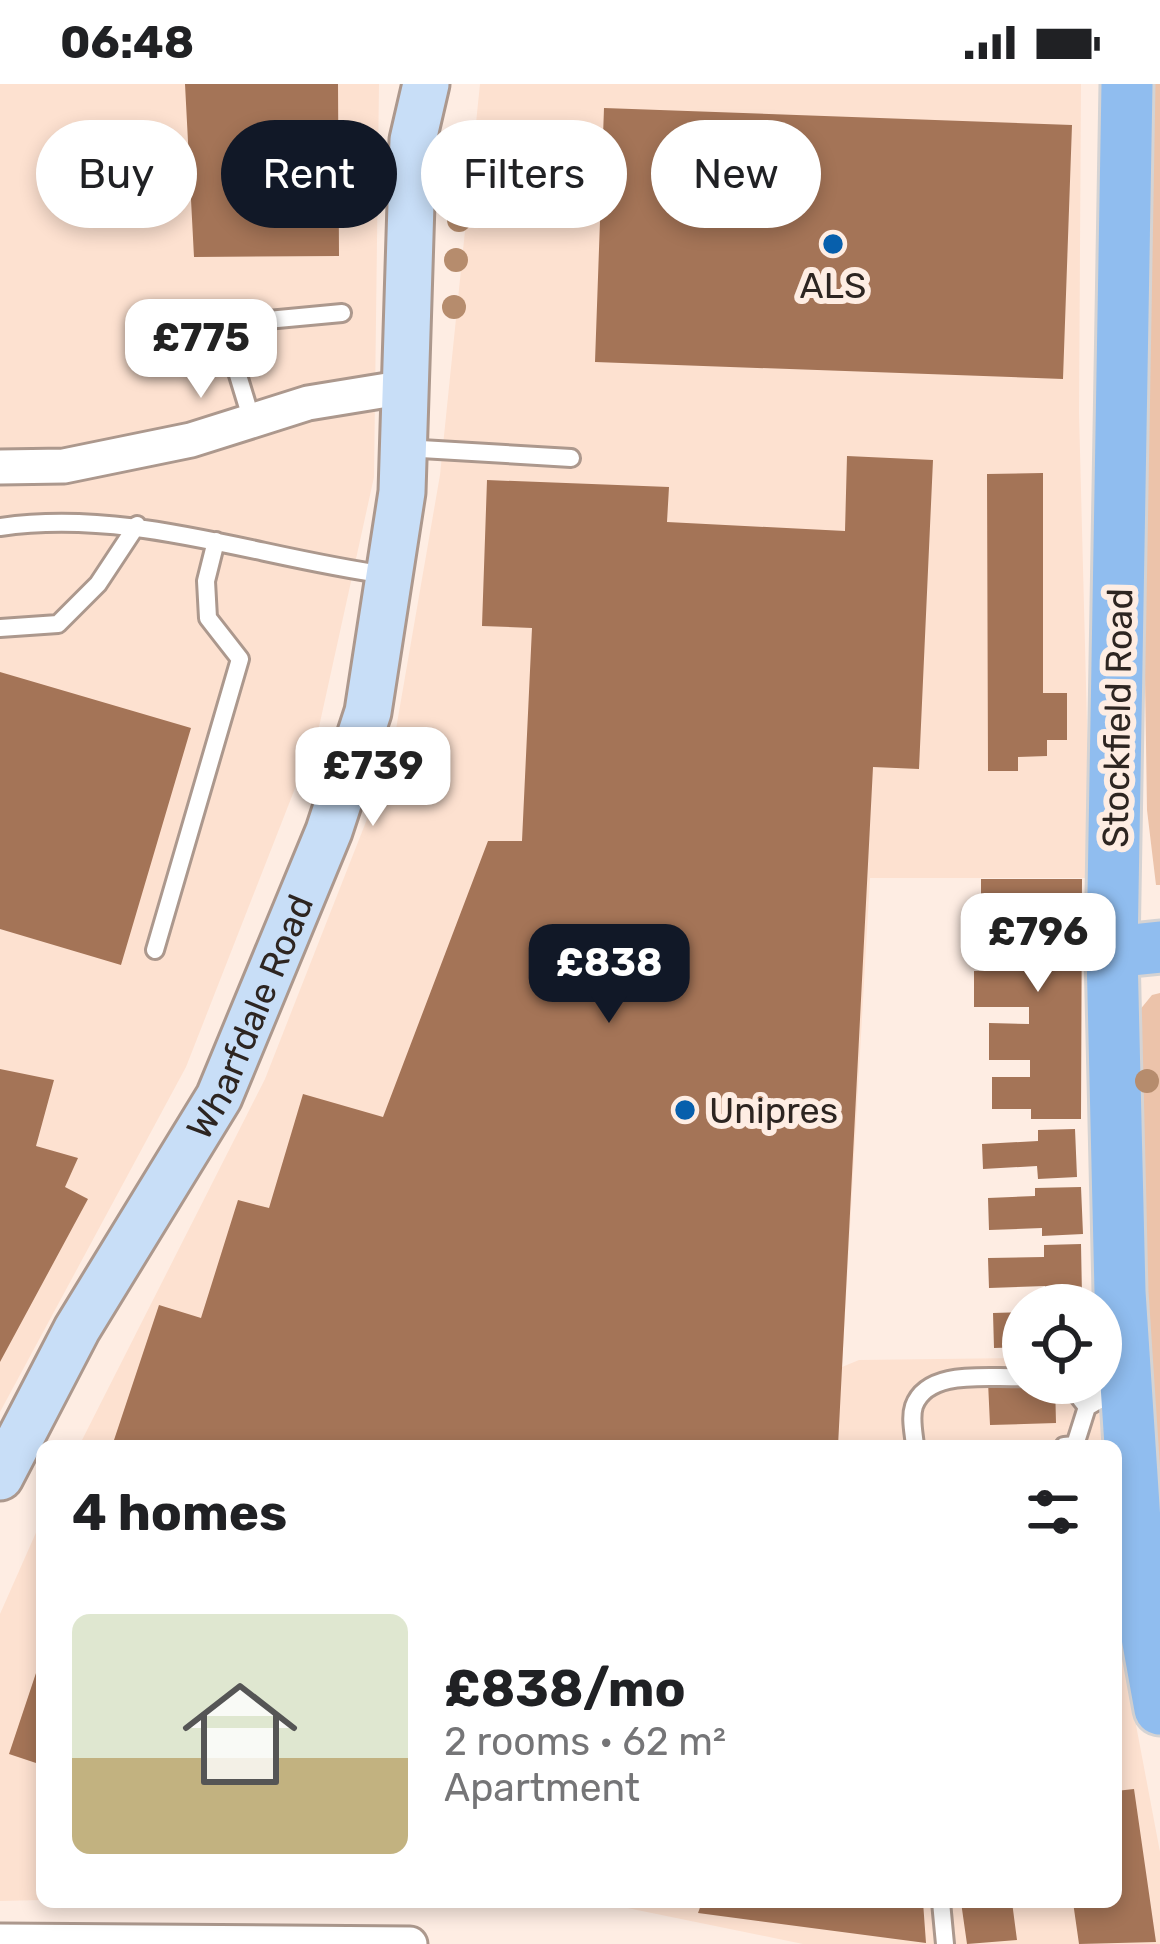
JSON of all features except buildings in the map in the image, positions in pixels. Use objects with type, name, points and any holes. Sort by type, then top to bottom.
[{"type":"main road","name":"Wharfdale Road","points":[[0,1477],[77,1329],[219,1097],[342,791],[368,712],[402,492],[413,140],[426,84]]},
{"type":"main road","name":"Stockfield Road","points":[[1120,1284],[1136,950],[1126,84]]},
{"type":"main road","name":"Stockfield Road","points":[[1107,1404],[1112,1440]]},
{"type":"main road","name":"Stockfield Road","points":[[1122,1520],[1160,1708]]},
{"type":"street","points":[[0,467],[64,466],[191,440],[308,404],[406,387]]},
{"type":"street","points":[[0,1941],[410,1944]]},
{"type":"lane","points":[[252,421],[234,362],[236,323],[342,313]]},
{"type":"lane","points":[[404,448],[571,458]]},
{"type":"lane","points":[[0,527],[137,525],[274,552],[308,564],[389,575]]},
{"type":"lane","points":[[0,628],[58,624],[98,584],[137,525]]},
{"type":"lane","points":[[155,950],[240,659],[208,618],[206,580],[216,541]]},
{"type":"lane","points":[[914,1440],[912,1410],[923,1391],[937,1381],[1002,1378]]},
{"type":"lane","points":[[1078,1440],[1101,1404]]},
{"type":"lane","points":[[942,1908],[945,1944]]},
{"type":"shaded area","points":[[0,84],[379,84],[379,120],[221,120],[221,228],[377,228],[374,477],[319,727],[186,1067],[0,1412]]},
{"type":"shaded area","points":[[480,84],[1081,84],[1079,413],[1091,878],[870,878],[842,1367],[859,1360],[1002,1358],[1002,1404],[1103,1404],[1106,1440],[82,1440],[265,1079],[391,758],[440,475],[465,228],[627,228],[627,120],[476,120]]},
{"type":"shaded area","points":[[1143,84],[1160,84],[1160,885],[1156,885],[1147,810],[1140,343]]},
{"type":"shaded area","points":[[1160,993],[1160,1599],[1130,1022],[1152,995]]},
{"type":"shaded area","points":[[36,1533],[36,1900],[0,1901],[0,1614]]},
{"type":"shaded area","points":[[1122,1651],[1160,1852],[1160,1944],[803,1944],[627,1908],[1122,1908]]},
{"type":"place","name":"ALS","points":[[833,244]]},
{"type":"place","name":"Unipres","points":[[685,1110]]}]
